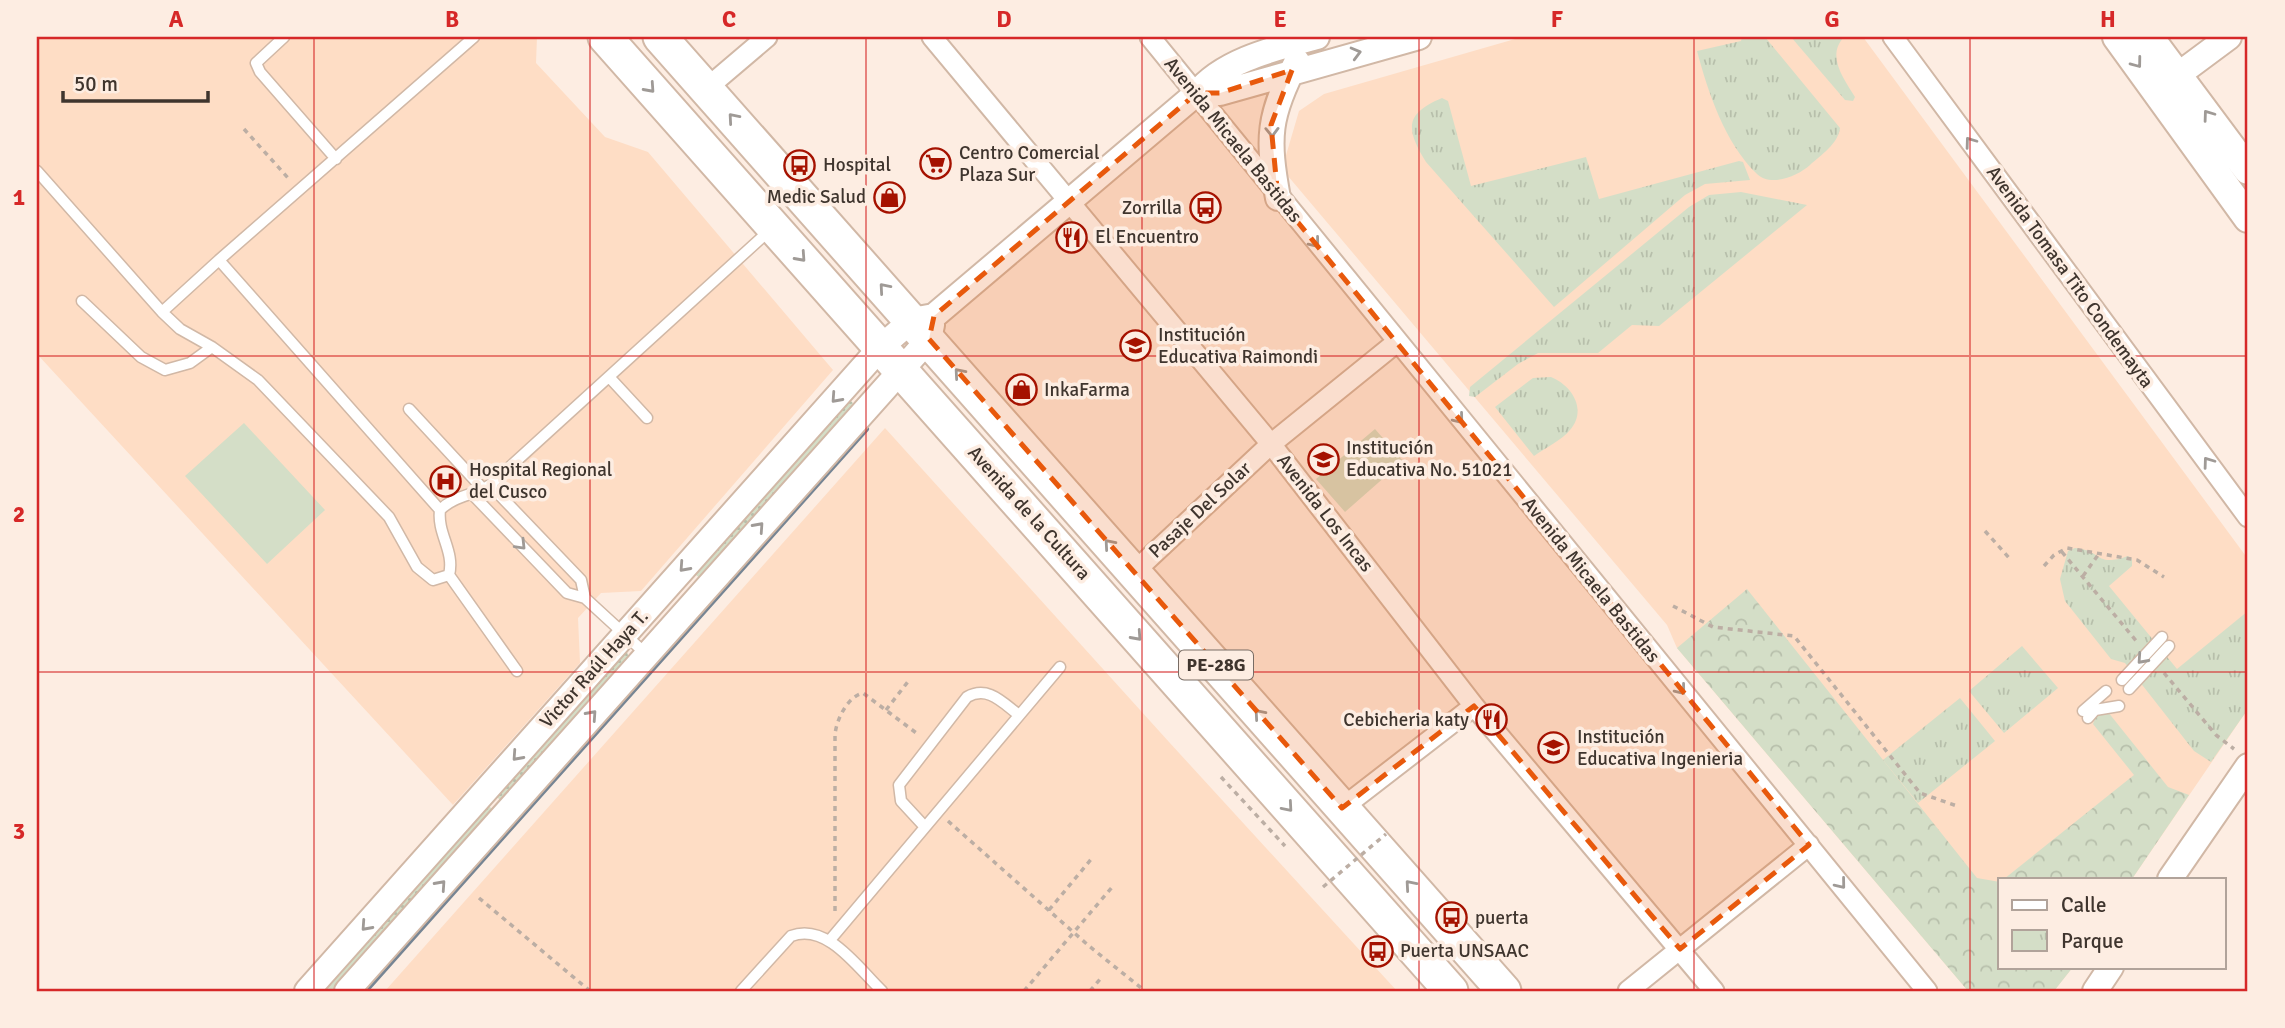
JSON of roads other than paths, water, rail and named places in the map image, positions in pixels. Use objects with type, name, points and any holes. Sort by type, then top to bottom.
[{"type":"highway","name":"Avenida de la Cultura","points":[[604,37],[1451,991]]},
{"type":"highway","name":"Avenida de la Cultura","points":[[660,37],[925,325],[1134,572],[1504,991]]},
{"type":"main road","points":[[2117,37],[2167,82],[2248,170]]},
{"type":"main road","points":[[2149,37],[2167,82],[2248,218]]},
{"type":"street","points":[[707,88],[768,37]]},
{"type":"street","name":"Avenida Los Incas","points":[[932,37],[1271,444],[1474,706],[1714,991]]},
{"type":"street","name":"Avenida Micaela Bastidas","points":[[1150,37],[1278,198],[1927,991]]},
{"type":"street","points":[[1197,93],[1220,93],[1292,70],[1419,37]]},
{"type":"street","name":"Avenida Tomasa Tito Condemayta","points":[[1893,37],[2248,517]]},
{"type":"street","points":[[2167,82],[2229,37]]},
{"type":"street","points":[[891,358],[1068,200],[1197,93],[1209,77],[1262,54],[1313,38]]},
{"type":"street","points":[[1278,198],[1271,125],[1273,113],[1292,70],[1313,38]]},
{"type":"street","name":"Pasaje Del Solar","points":[[1134,572],[1271,444],[1397,342]]},
{"type":"street","name":"Victor Raúl Haya T.","points":[[307,991],[625,634],[891,358]]},
{"type":"street","name":"Victor Raúl Haya T.","points":[[347,991],[647,654],[891,358]]},
{"type":"street","points":[[1342,808],[1474,706]]},
{"type":"street","points":[[2171,878],[2248,766]]},
{"type":"street","points":[[1628,991],[1809,845]]},
{"type":"street","points":[[2095,991],[2110,968]]},
{"type":"lane","points":[[284,37],[256,63],[260,72],[336,159]]},
{"type":"lane","points":[[162,312],[474,37]]},
{"type":"lane","points":[[37,171],[162,312],[180,329],[212,347],[258,380],[389,517],[417,567],[425,575],[433,580],[449,575]]},
{"type":"lane","points":[[440,510],[449,500],[474,496],[487,488],[774,227]]},
{"type":"lane","points":[[219,260],[440,510],[440,529],[452,563],[449,575],[517,671]]},
{"type":"lane","points":[[82,301],[141,357],[165,370],[190,363],[212,347]]},
{"type":"lane","points":[[610,378],[646,418]]},
{"type":"lane","points":[[409,409],[580,580],[585,598]]},
{"type":"lane","points":[[474,496],[567,593],[585,598],[647,654]]},
{"type":"lane","points":[[2162,637],[2125,685],[2169,646]]},
{"type":"lane","points":[[830,940],[1060,667]]},
{"type":"lane","points":[[2106,691],[2086,715],[2095,710],[2119,706]]},
{"type":"lane","points":[[925,827],[901,801],[899,786],[967,697],[975,693],[992,695],[1019,715]]},
{"type":"lane","points":[[741,991],[791,936],[812,932],[830,940],[882,991]]},
{"type":"waterway","points":[[365,991],[866,429]]},
{"type":"place","name":"Centro Comercial Plaza Sur","points":[[936,164]]},
{"type":"place","name":"Hospital","points":[[800,165]]},
{"type":"place","name":"Medic Salud","points":[[889,197]]},
{"type":"place","name":"Zorrilla","points":[[1205,208]]},
{"type":"place","name":"El Encuentro","points":[[1072,237]]},
{"type":"place","name":"Institución Educativa Raimondi","points":[[1135,346]]},
{"type":"place","name":"InkaFarma","points":[[1021,390]]},
{"type":"place","name":"Institución Educativa No. 51021","points":[[1323,459]]},
{"type":"place","name":"Hospital Regional del Cusco","points":[[446,481]]},
{"type":"place","name":"Cebicheria katy","points":[[1492,720]]},
{"type":"place","name":"Institución Educativa Ingenieria","points":[[1554,748]]},
{"type":"place","name":"puerta","points":[[1452,918]]},
{"type":"place","name":"Puerta UNSAAC","points":[[1377,951]]}]
